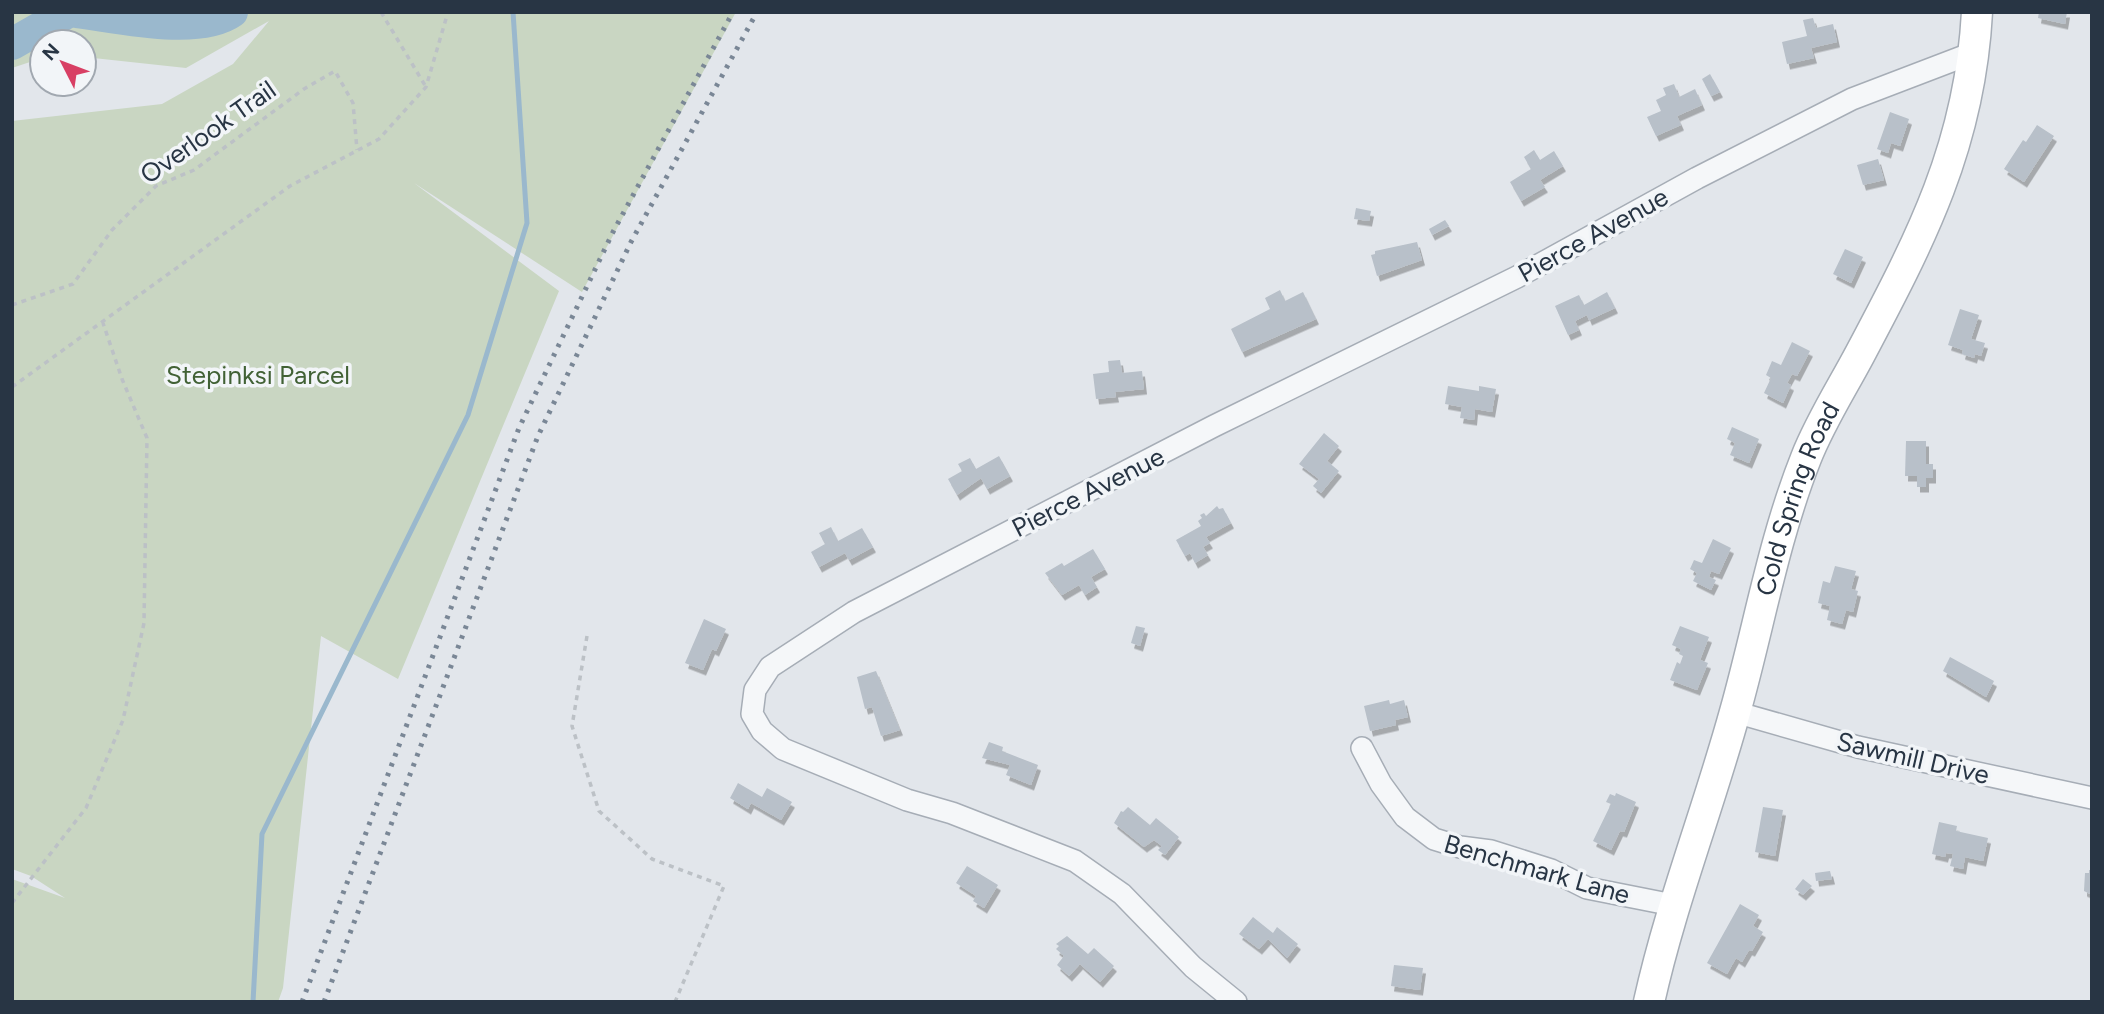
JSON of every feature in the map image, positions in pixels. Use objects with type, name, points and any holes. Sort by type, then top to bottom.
[{"type":"street","name":"Cold Spring Road","points":[[1649,1002],[1673,905],[1735,712],[1779,530],[1808,454],[1918,245],[1935,204],[1961,121],[1975,52],[1977,12]]},
{"type":"street","name":"Pierce Avenue","points":[[1236,1002],[1193,967],[1122,894],[1075,860],[952,813],[907,800],[783,749],[762,731],[752,714],[755,691],[770,667],[854,612],[1214,426],[1517,277],[1697,178],[1840,105],[1975,52]]},
{"type":"street","name":"Sawmill Drive","points":[[1735,712],[1858,747],[2092,798]]},
{"type":"street","name":"Benchmark Lane","points":[[1362,748],[1381,785],[1405,817],[1434,839],[1491,851],[1551,870],[1587,888],[1673,905]]},
{"type":"path","points":[[381,12],[426,87]]},
{"type":"path","points":[[12,387],[290,186],[379,139],[426,87],[448,12]]},
{"type":"path","name":"Overlook Trail","points":[[12,305],[73,284],[112,230],[156,186],[194,170],[304,89],[335,71],[353,103],[357,151]]},
{"type":"path","points":[[12,903],[86,808],[123,720],[144,623],[147,438],[122,379],[103,323]]},
{"type":"path","points":[[587,636],[572,726],[599,811],[652,859],[724,886],[675,1002]]},
{"type":"green space","name":"Stepinksi Parcel","points":[[12,12],[736,12],[582,292],[414,183],[559,291],[398,679],[321,636],[283,988],[278,1002],[12,1002],[12,879],[65,898],[31,876],[12,869],[12,121],[162,104],[233,64],[269,21],[186,68],[98,59],[98,28],[28,28],[28,63],[12,68]]},
{"type":"building","points":[[2039,12],[2067,12],[2065,24],[2038,18]]},
{"type":"building","points":[[1813,18],[1816,28],[1833,24],[1837,42],[1811,48],[1814,58],[1787,64],[1782,42],[1807,36],[1803,20]]},
{"type":"building","points":[[1710,74],[1720,92],[1711,96],[1702,79]]},
{"type":"building","points":[[1674,84],[1679,97],[1695,89],[1702,105],[1677,116],[1681,125],[1656,136],[1647,117],[1661,111],[1656,100],[1666,95],[1663,88]]},
{"type":"building","points":[[1890,112],[1909,119],[1900,146],[1891,143],[1888,153],[1877,149]]},
{"type":"building","points":[[2037,125],[2054,136],[2024,182],[2004,169],[2023,140],[2026,142]]},
{"type":"building","points":[[1534,150],[1540,160],[1554,151],[1563,166],[1540,180],[1545,187],[1521,201],[1510,182],[1531,169],[1524,157]]},
{"type":"building","points":[[1878,159],[1884,180],[1863,185],[1857,165]]},
{"type":"building","points":[[1356,208],[1371,211],[1369,221],[1354,219]]},
{"type":"building","points":[[1445,220],[1449,226],[1432,235],[1429,229]]},
{"type":"building","points":[[1417,242],[1422,260],[1377,276],[1371,255],[1375,254],[1375,251]]},
{"type":"building","points":[[1845,249],[1863,257],[1851,283],[1833,274]]},
{"type":"building","points":[[1280,290],[1285,301],[1303,292],[1316,319],[1242,352],[1231,329],[1270,309],[1265,298]]},
{"type":"building","points":[[1607,292],[1615,308],[1589,320],[1587,315],[1575,321],[1579,330],[1568,335],[1555,306],[1579,295],[1584,305]]},
{"type":"building","points":[[1960,309],[1979,315],[1971,339],[1985,343],[1981,356],[1975,354],[1974,358],[1962,354],[1963,350],[1948,345]]},
{"type":"building","points":[[1792,342],[1810,351],[1797,376],[1792,374],[1787,383],[1791,385],[1783,403],[1764,393],[1771,378],[1766,375],[1772,361],[1781,365]]},
{"type":"building","points":[[1120,360],[1122,373],[1142,371],[1144,389],[1115,392],[1116,397],[1096,399],[1093,374],[1109,372],[1108,361]]},
{"type":"building","points":[[1448,386],[1479,391],[1479,386],[1496,389],[1492,412],[1475,409],[1474,420],[1460,418],[1462,407],[1445,404]]},
{"type":"building","points":[[1732,427],[1759,439],[1749,463],[1730,455],[1735,443],[1727,439]]},
{"type":"building","points":[[1324,433],[1339,446],[1327,461],[1339,471],[1321,493],[1313,486],[1319,479],[1299,464]]},
{"type":"building","points":[[1906,441],[1926,441],[1926,464],[1933,464],[1933,478],[1926,478],[1926,487],[1917,487],[1917,476],[1905,476]]},
{"type":"building","points":[[999,456],[1010,476],[987,489],[981,478],[957,495],[948,479],[962,471],[958,464],[970,458],[976,469]]},
{"type":"building","points":[[1217,506],[1219,509],[1223,508],[1231,523],[1206,537],[1210,543],[1203,547],[1208,555],[1195,563],[1190,553],[1185,556],[1176,540],[1201,526],[1198,521],[1202,518],[1200,515],[1204,513],[1206,516]]},
{"type":"building","points":[[831,527],[838,541],[862,528],[873,547],[849,560],[845,553],[819,567],[811,552],[825,544],[819,533]]},
{"type":"building","points":[[1713,539],[1731,548],[1719,574],[1711,571],[1709,577],[1716,580],[1711,590],[1693,581],[1697,573],[1690,569],[1694,560],[1702,563]]},
{"type":"building","points":[[1093,549],[1105,569],[1091,577],[1097,587],[1085,595],[1079,585],[1062,595],[1045,573],[1062,563],[1064,566]]},
{"type":"building","points":[[1835,566],[1856,571],[1851,589],[1858,591],[1853,612],[1846,610],[1842,624],[1827,620],[1830,606],[1818,603],[1823,581],[1830,583]]},
{"type":"building","points":[[704,619],[726,629],[716,651],[712,649],[703,670],[685,663]]},
{"type":"building","points":[[1136,626],[1145,628],[1140,646],[1131,643]]},
{"type":"building","points":[[1680,626],[1709,637],[1700,660],[1708,663],[1697,690],[1670,680],[1677,662],[1680,664],[1683,656],[1679,654],[1681,649],[1672,645]]},
{"type":"building","points":[[1950,657],[1994,681],[1986,697],[1943,671]]},
{"type":"building","points":[[876,671],[900,730],[881,736],[872,707],[865,709],[857,677]]},
{"type":"building","points":[[1389,700],[1390,704],[1404,700],[1408,717],[1395,720],[1396,725],[1370,731],[1364,706]]},
{"type":"building","points":[[989,742],[1003,747],[1002,751],[1038,765],[1031,785],[1006,775],[1010,765],[982,758]]},
{"type":"building","points":[[738,783],[762,797],[767,788],[792,802],[781,820],[751,803],[748,809],[730,798]]},
{"type":"building","points":[[1616,793],[1636,802],[1624,832],[1620,831],[1611,850],[1593,841],[1611,804],[1606,802],[1610,794],[1615,796]]},
{"type":"building","points":[[1128,807],[1150,825],[1156,818],[1179,837],[1165,855],[1158,850],[1162,846],[1154,840],[1144,847],[1114,823],[1121,811]]},
{"type":"building","points":[[1763,807],[1783,810],[1775,856],[1755,852]]},
{"type":"building","points":[[1939,822],[1957,826],[1956,831],[1988,838],[1983,861],[1965,857],[1963,869],[1950,866],[1953,854],[1946,853],[1945,857],[1932,854]]},
{"type":"building","points":[[967,866],[998,885],[984,908],[973,901],[976,896],[956,883]]},
{"type":"building","points":[[2089,870],[2092,870],[2092,895],[2084,891],[2085,873],[2089,873]]},
{"type":"building","points":[[1830,871],[1832,879],[1816,881],[1815,873]]},
{"type":"building","points":[[1803,879],[1812,886],[1803,895],[1795,889]]},
{"type":"building","points":[[1740,904],[1759,915],[1753,926],[1763,932],[1752,951],[1749,950],[1742,962],[1736,958],[1727,974],[1707,963]]},
{"type":"building","points":[[1253,917],[1273,933],[1277,927],[1298,944],[1287,958],[1268,939],[1259,949],[1239,934]]},
{"type":"building","points":[[1067,936],[1088,954],[1094,948],[1114,966],[1100,982],[1080,964],[1069,976],[1057,965],[1064,956],[1056,949],[1059,946],[1056,944]]},
{"type":"building","points":[[1394,965],[1423,968],[1420,990],[1391,986]]},
{"type":"waterway","points":[[12,44],[68,12]]},
{"type":"waterway","points":[[77,12],[135,21],[179,24],[217,19],[232,12]]},
{"type":"waterway","points":[[253,1002],[262,834],[468,415],[527,223],[513,12]]},
{"type":"railway","points":[[302,1002],[519,428],[613,232],[733,12]]},
{"type":"railway","points":[[324,1002],[538,436],[631,242],[757,12]]}]
